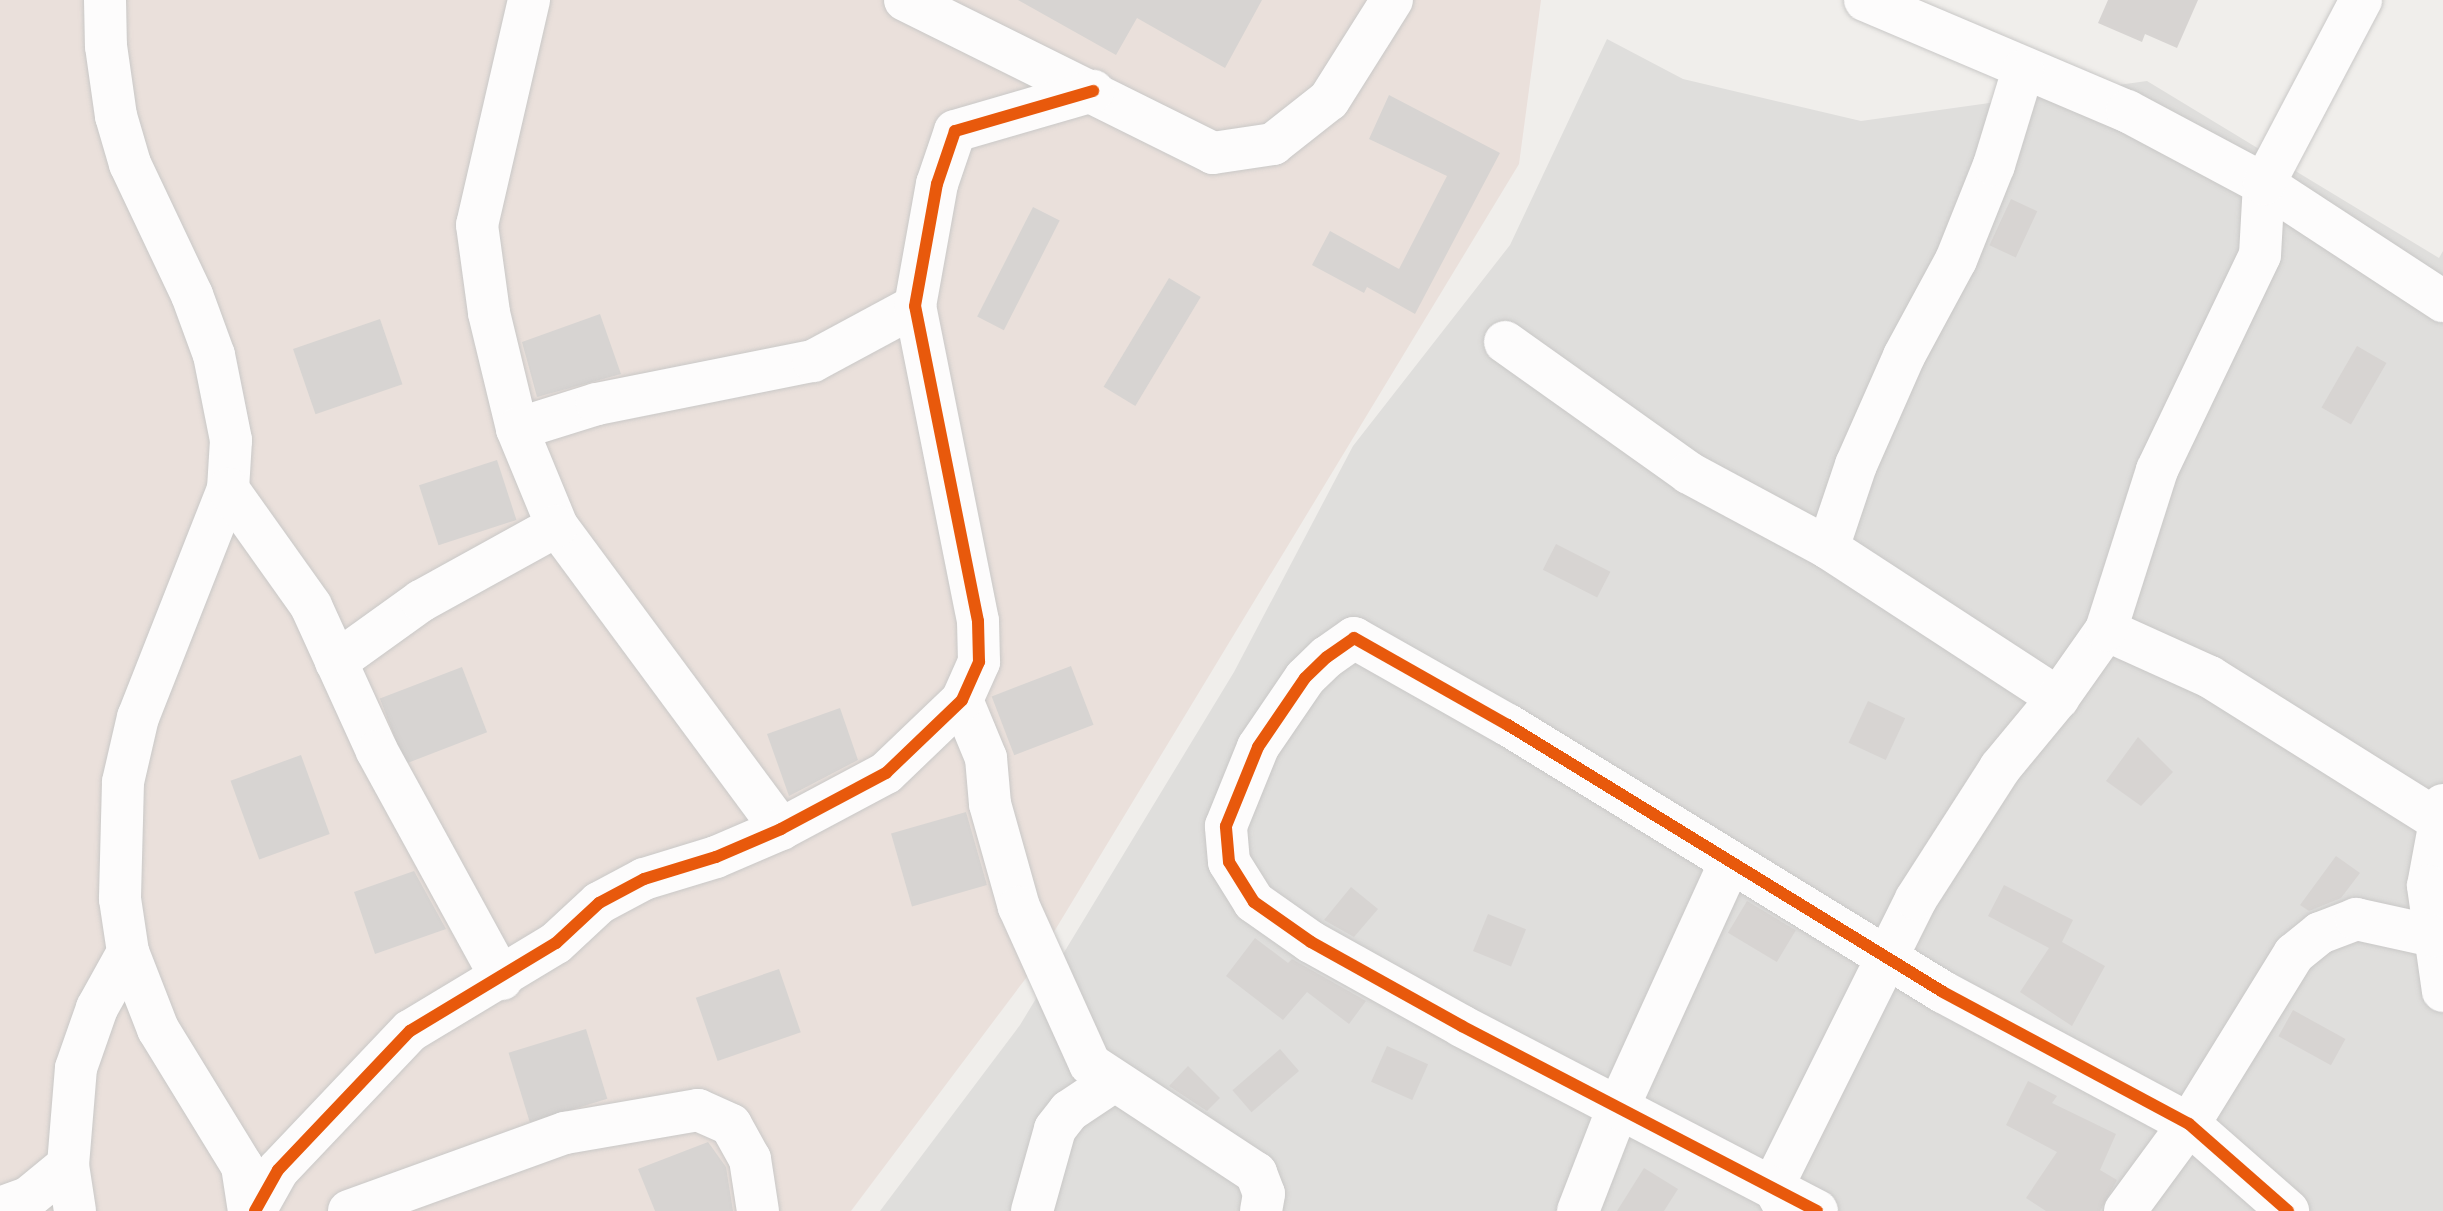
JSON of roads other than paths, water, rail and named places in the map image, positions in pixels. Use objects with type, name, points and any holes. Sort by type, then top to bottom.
[{"type":"street","points":[[105,0],[111,81],[130,164],[192,295],[214,356],[231,440],[228,489],[138,716],[123,782],[120,867],[128,952],[158,1028],[242,1166],[252,1211]]},
{"type":"street","points":[[530,0],[477,225],[489,313],[517,429],[556,526],[781,828]]},
{"type":"street","points":[[905,0],[1214,153],[1273,144],[1329,100],[1392,0]]},
{"type":"street","points":[[1780,1199],[1886,957],[1956,830],[2106,630],[2157,470],[2260,255],[2264,184],[2361,0]]},
{"type":"street","points":[[1881,3],[2024,70],[2126,111],[2264,184],[2443,301]]},
{"type":"street","points":[[1828,548],[1868,438],[1962,244],[2024,70]]},
{"type":"street","points":[[252,1211],[278,1170],[410,1032],[502,980],[556,943],[599,903],[644,880],[716,857],[781,828],[886,773],[962,700],[979,662],[978,621],[915,306],[937,184],[956,131],[1093,91]]},
{"type":"street","points":[[517,429],[597,404],[813,361],[915,306]]},
{"type":"street","points":[[1505,342],[1689,473],[1828,548],[2058,698]]},
{"type":"street","points":[[228,489],[311,606],[377,751],[502,980]]},
{"type":"street","points":[[336,662],[421,601],[556,526]]},
{"type":"street","points":[[2106,630],[2210,677],[2440,812],[2428,886],[2432,936],[2443,991]]},
{"type":"street","points":[[1817,1211],[1780,1199],[1326,950],[1254,902],[1229,862],[1226,826],[1258,747],[1306,678],[1354,638],[1630,796],[1943,992],[2189,1124],[2288,1211]]},
{"type":"street","points":[[962,700],[986,758],[990,804],[1019,907],[1090,1064],[1219,1145],[1256,1173],[1264,1194],[1261,1211]]},
{"type":"street","points":[[1578,1211],[1618,1108],[1730,862]]},
{"type":"street","points":[[2125,1211],[2189,1124],[2294,954],[2320,934],[2356,919],[2432,936]]},
{"type":"street","points":[[75,1211],[68,1166],[76,1068],[97,1008],[128,952]]},
{"type":"street","points":[[1032,1211],[1055,1129],[1068,1111],[1114,1081]]},
{"type":"street","points":[[349,1211],[566,1133],[698,1110],[731,1125],[750,1160],[758,1211]]},
{"type":"street","points":[[0,1208],[28,1198],[68,1166]]}]
